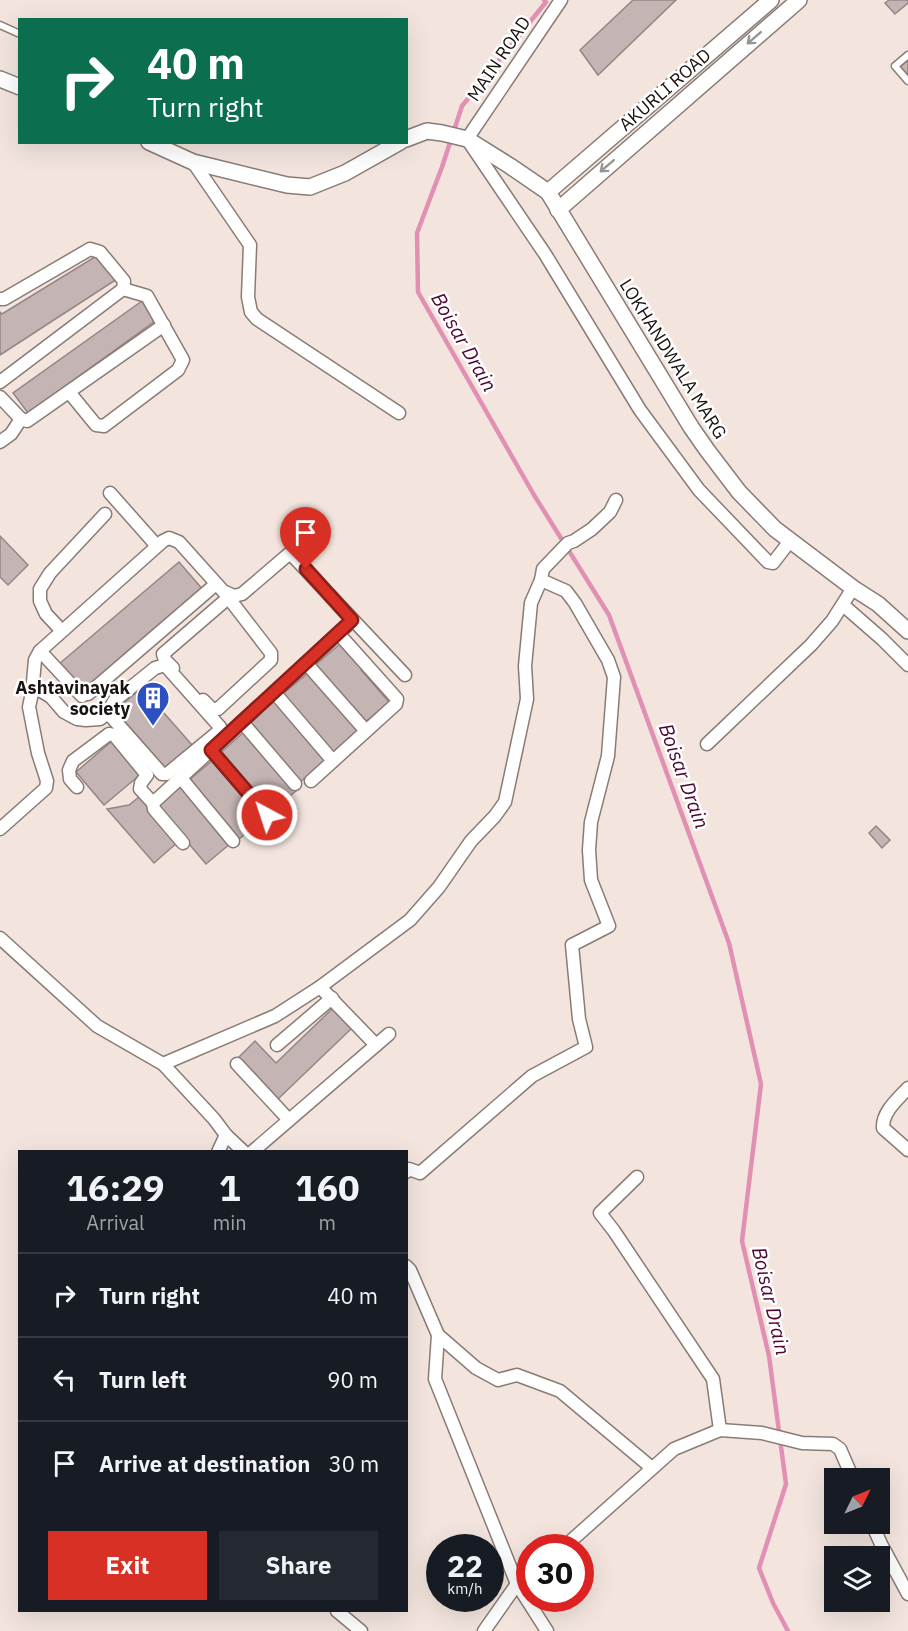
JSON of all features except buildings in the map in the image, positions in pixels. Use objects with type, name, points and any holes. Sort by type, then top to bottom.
[{"type":"street","name":"MAIN ROAD","points":[[465,138],[561,0]]},
{"type":"street","name":"AKURLI ROAD","points":[[548,192],[771,0]]},
{"type":"street","name":"AKURLI ROAD","points":[[558,210],[799,0]]},
{"type":"street","points":[[0,79],[18,86]]},
{"type":"street","name":"LOKHANDWALA MARG","points":[[408,138],[428,131],[465,138],[510,165],[548,192],[707,450],[739,492],[775,529],[878,604],[908,632]]},
{"type":"street","points":[[465,138],[545,254],[640,410],[699,490],[768,562],[773,563],[790,541]]},
{"type":"street","points":[[153,144],[193,162],[287,185],[310,187],[345,173],[396,144]]},
{"type":"street","points":[[193,162],[250,245],[248,297],[251,312],[257,319],[399,413]]},
{"type":"street","points":[[0,299],[4,299],[90,249],[100,252],[124,281],[123,289],[0,382]]},
{"type":"street","points":[[69,392],[96,425],[104,426],[178,370],[183,360],[147,296],[123,289]]},
{"type":"street","points":[[0,397],[21,419],[27,421],[164,325]]},
{"type":"street","points":[[0,442],[11,434],[21,419]]},
{"type":"street","points":[[110,493],[157,546]]},
{"type":"street","points":[[163,1064],[275,1016],[288,1008],[410,920],[439,887],[471,841],[505,802],[526,699],[525,666],[531,603],[542,574],[568,543],[592,529],[610,512],[616,500]]},
{"type":"street","points":[[62,631],[46,614],[40,602],[40,589],[50,573],[105,514]]},
{"type":"street","points":[[0,829],[46,788],[47,781],[38,753],[29,707],[34,660],[40,651],[157,546],[169,538],[178,542],[222,591],[271,653],[271,660],[218,709],[212,709],[165,660],[163,654],[222,591]]},
{"type":"street","points":[[222,591],[234,596],[242,594],[290,553],[405,675]]},
{"type":"street","points":[[408,1170],[420,1173],[532,1076],[586,1047],[579,1018],[572,945],[609,926],[591,880],[589,850],[591,822],[608,756],[614,677],[608,660],[575,603],[566,591],[542,574]]},
{"type":"street","points":[[707,744],[811,645],[832,621],[853,588]]},
{"type":"street","points":[[40,651],[85,695],[222,591]]},
{"type":"street","points":[[843,604],[908,665]]},
{"type":"street","points":[[153,803],[352,620]]},
{"type":"street","points":[[311,781],[396,704],[397,699],[338,633]]},
{"type":"street","points":[[306,663],[366,731]]},
{"type":"street","points":[[33,686],[51,697],[64,712],[77,719],[94,719],[108,713],[114,701],[155,668],[165,665],[220,727],[219,731],[167,774],[162,774],[108,713]]},
{"type":"street","points":[[274,692],[333,761]]},
{"type":"street","points":[[94,719],[109,734],[114,735],[147,775],[140,789],[183,843]]},
{"type":"street","points":[[242,722],[295,784]]},
{"type":"street","points":[[77,788],[70,779],[69,770],[73,761],[109,734]]},
{"type":"street","points":[[211,750],[267,815]]},
{"type":"street","points":[[181,778],[234,841]]},
{"type":"street","points":[[0,938],[97,1026],[163,1064],[242,1150]]},
{"type":"street","points":[[320,987],[376,1045]]},
{"type":"street","points":[[277,1045],[332,998]]},
{"type":"street","points":[[288,1008],[303,1023]]},
{"type":"street","points":[[254,1150],[389,1034]]},
{"type":"street","points":[[237,1064],[290,1120]]},
{"type":"street","points":[[908,1088],[883,1120],[883,1128],[908,1150]]},
{"type":"street","points":[[219,1150],[226,1135]]},
{"type":"street","points":[[637,1177],[600,1213],[713,1379],[720,1430]]},
{"type":"street","points":[[408,1268],[438,1335],[476,1368],[498,1380],[517,1375],[560,1390],[652,1468]]},
{"type":"street","points":[[438,1335],[435,1379],[516,1579]]},
{"type":"street","points":[[579,1534],[674,1449],[720,1430],[762,1433],[802,1443],[833,1444],[840,1449],[848,1468]]},
{"type":"street","points":[[876,1534],[908,1594]]},
{"type":"street","points":[[484,1631],[516,1587]]},
{"type":"street","points":[[338,1612],[361,1631]]},
{"type":"street","points":[[535,1612],[547,1631]]},
{"type":"lane","points":[[0,25],[18,33]]},
{"type":"lane","points":[[908,55],[895,66],[908,81]]},
{"type":"waterway","name":"Boisar Drain","points":[[544,0],[546,2],[462,106],[417,233],[418,292],[534,495],[609,615],[729,943],[761,1084],[742,1241],[769,1356],[786,1484],[759,1568],[773,1603],[788,1631]]},
{"type":"place","name":"Ashtavinayak society","points":[[153,727]]},
{"type":"route","points":[[267,815],[211,750],[352,620],[306,569]]}]
